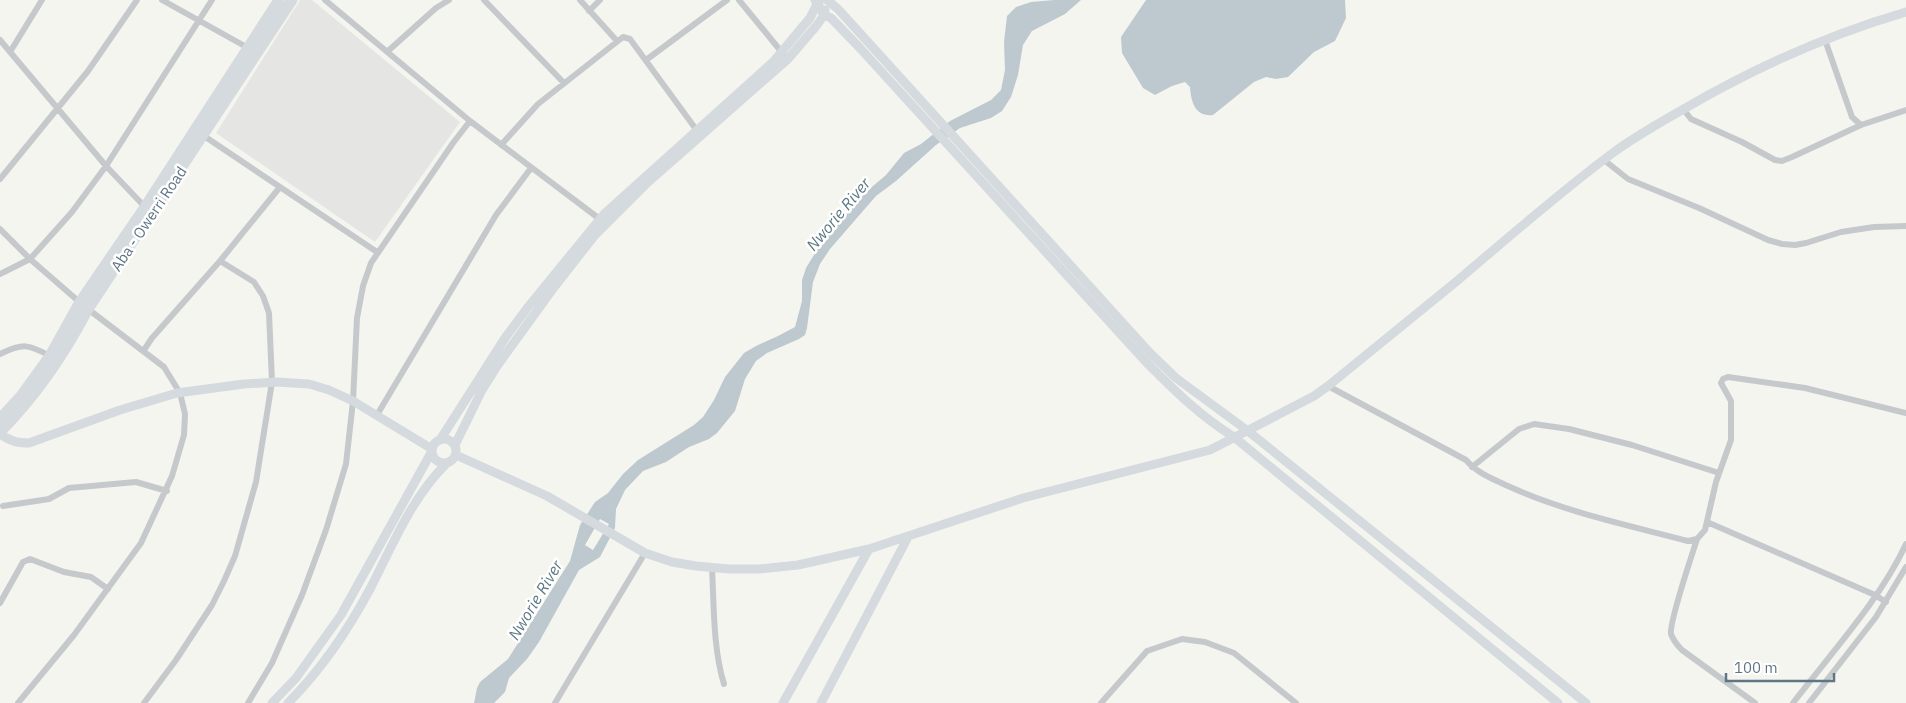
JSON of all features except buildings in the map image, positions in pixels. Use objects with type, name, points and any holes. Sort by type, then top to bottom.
[{"type":"highway","name":"Aba - Owerri Road","points":[[0,419],[21,396],[50,356],[204,136],[253,51],[279,0]]},
{"type":"highway","name":"Aba - Owerri Road","points":[[0,433],[50,371],[74,336],[84,306],[145,207],[253,51],[292,0]]},
{"type":"main road","points":[[785,56],[822,1]]},
{"type":"main road","points":[[822,1],[824,14]]},
{"type":"main road","points":[[822,1],[838,9],[1150,353],[1176,378],[1248,431],[1586,703]]},
{"type":"main road","points":[[456,455],[547,496],[646,553],[672,562],[712,568],[759,569],[798,565],[869,549],[1024,498],[1210,450],[1314,396],[1328,386],[1540,209],[1616,151],[1683,109],[1731,82],[1864,24],[1906,12]]},
{"type":"main road","points":[[272,703],[296,678],[341,615],[435,443],[440,440],[505,338],[528,307],[602,221],[647,183],[699,133],[785,56],[824,14]]},
{"type":"main road","points":[[824,14],[831,18],[1146,362],[1210,422],[1234,437],[1558,703]]},
{"type":"main road","points":[[288,703],[304,687],[330,653],[368,591],[414,503],[436,474],[456,455],[455,445],[482,390],[497,366],[602,221]]},
{"type":"main road","points":[[0,433],[8,441],[29,443],[120,410],[180,393],[272,382],[309,384],[329,390],[353,401],[432,450],[434,457],[438,461],[447,463]]},
{"type":"main road","points":[[440,440],[448,440],[455,445]]},
{"type":"main road","points":[[821,703],[908,537]]},
{"type":"main road","points":[[783,703],[869,549]]},
{"type":"street","points":[[10,52],[42,0]]},
{"type":"street","points":[[0,179],[59,109],[137,0]]},
{"type":"street","points":[[162,0],[253,51]]},
{"type":"street","points":[[0,274],[30,259],[72,212],[106,166],[212,0]]},
{"type":"street","points":[[325,0],[470,121],[602,221]]},
{"type":"street","points":[[388,51],[436,8],[449,0]]},
{"type":"street","points":[[484,0],[564,83]]},
{"type":"street","points":[[580,0],[617,41]]},
{"type":"street","points":[[589,11],[600,0]]},
{"type":"street","points":[[646,60],[727,0]]},
{"type":"street","points":[[739,0],[785,56]]},
{"type":"street","points":[[501,144],[528,113],[623,37],[630,39],[699,133]]},
{"type":"street","points":[[0,40],[106,166],[145,207]]},
{"type":"street","points":[[1825,40],[1852,117],[1861,125]]},
{"type":"street","points":[[1683,109],[1691,119],[1742,142],[1775,160],[1782,161],[1861,125],[1906,110]]},
{"type":"street","points":[[248,703],[272,663],[302,595],[326,530],[347,456],[353,401],[358,309],[371,263],[470,121]]},
{"type":"street","points":[[204,136],[377,252]]},
{"type":"street","points":[[1604,160],[1628,179],[1699,208],[1768,240],[1782,244],[1795,245],[1806,243],[1841,232],[1874,227],[1906,226]]},
{"type":"street","points":[[377,416],[496,215],[531,168]]},
{"type":"street","points":[[144,350],[152,338],[220,261],[280,187]]},
{"type":"street","points":[[0,229],[30,259],[84,306],[164,367],[180,393],[185,414],[184,435],[167,491],[141,543],[74,635],[18,703]]},
{"type":"street","points":[[144,703],[176,660],[212,605],[235,556],[256,482],[272,382],[269,313],[263,296],[254,282],[220,261]]},
{"type":"street","points":[[0,354],[30,345],[50,356]]},
{"type":"street","points":[[1328,386],[1466,460],[1481,473],[1529,496],[1583,514],[1688,541],[1697,540],[1702,536],[1719,473],[1731,440],[1731,401],[1721,383],[1723,379],[1728,377],[1805,388],[1906,413]]},
{"type":"street","points":[[1472,467],[1519,429],[1534,424],[1568,429],[1632,445],[1719,473]]},
{"type":"street","points":[[3,506],[49,499],[69,488],[136,482],[167,491]]},
{"type":"street","points":[[1706,522],[1875,595],[1886,602]]},
{"type":"street","points":[[1697,540],[1670,632],[1675,643],[1682,650],[1755,703]]},
{"type":"street","points":[[1793,703],[1875,595],[1906,544]]},
{"type":"street","points":[[555,703],[646,553]]},
{"type":"street","points":[[0,603],[23,562],[30,559],[64,572],[92,577],[108,589]]},
{"type":"street","points":[[1809,703],[1886,602],[1906,567]]},
{"type":"street","points":[[712,568],[720,673],[724,684]]},
{"type":"street","points":[[1101,703],[1147,651],[1182,639],[1205,642],[1234,653],[1296,703]]},
{"type":"shaded area","points":[[300,0],[312,0],[460,122],[375,242],[216,133]]},
{"type":"shaded area","points":[[1081,0],[1065,14],[1032,31],[1023,45],[1018,75],[1011,97],[1002,111],[991,118],[960,128],[936,145],[896,181],[876,196],[830,249],[820,264],[813,282],[805,335],[767,353],[756,361],[745,379],[735,411],[717,433],[709,439],[689,447],[666,462],[643,471],[625,490],[616,509],[615,528],[600,557],[579,570],[539,642],[527,659],[509,678],[505,692],[494,703],[474,703],[480,682],[508,659],[570,561],[580,525],[595,502],[608,493],[623,474],[638,460],[694,425],[703,417],[725,377],[744,353],[795,327],[802,301],[802,280],[806,268],[820,245],[867,191],[886,175],[904,153],[921,144],[950,121],[991,100],[1001,90],[1005,70],[1004,42],[1007,16],[1016,7],[1031,2]],"holes":[[[600,519],[609,524],[593,550],[585,545]]]},
{"type":"shaded area","points":[[1146,0],[1345,0],[1346,18],[1335,41],[1314,52],[1288,77],[1276,79],[1266,77],[1254,82],[1213,115],[1207,115],[1202,114],[1195,107],[1191,98],[1190,87],[1185,82],[1155,95],[1143,88],[1122,53],[1121,37]]},
{"type":"water label","name":"Nworie River","points":[[838,214]]},
{"type":"water label","name":"Nworie River","points":[[535,600]]}]
